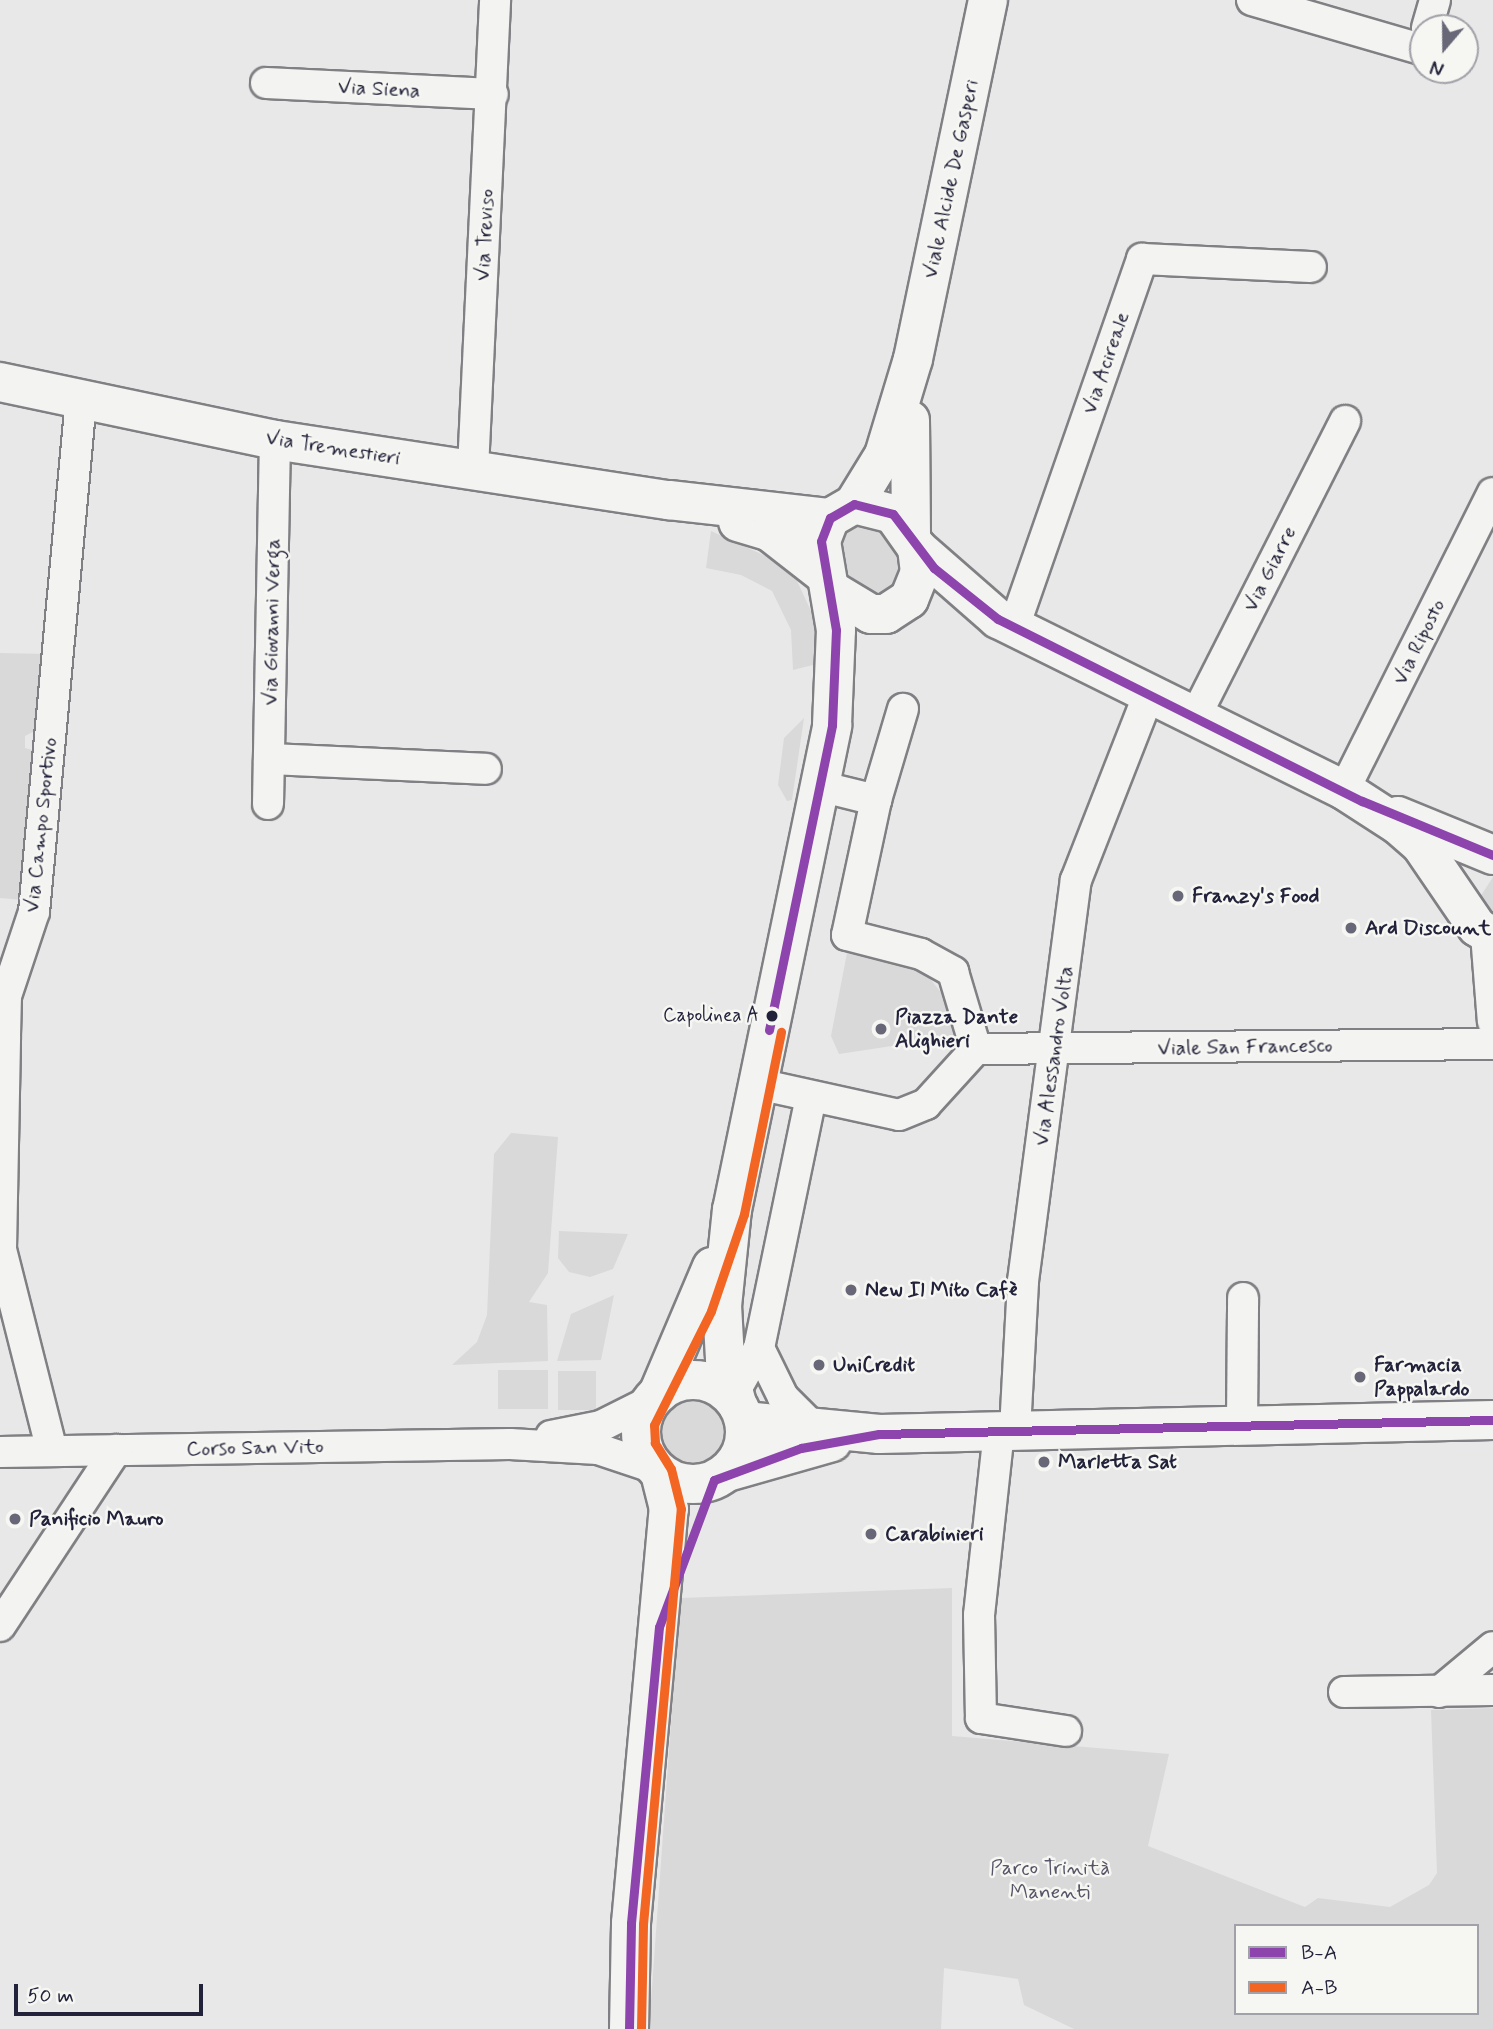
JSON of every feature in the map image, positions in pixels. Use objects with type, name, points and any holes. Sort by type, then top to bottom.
[{"type":"main road","name":"Viale Alcide De Gasperi","points":[[913,359],[988,0]]},
{"type":"main road","points":[[832,724],[828,583],[821,541],[884,455],[913,359]]},
{"type":"main road","points":[[659,1627],[696,1512],[741,1453],[738,1406],[722,1306],[732,1210],[832,724],[858,653],[915,589],[914,541],[906,502],[913,359]]},
{"type":"main road","name":"Via Tremestieri","points":[[0,382],[275,440],[669,500]]},
{"type":"main road","points":[[669,500],[842,511],[882,507],[914,541],[1006,623]]},
{"type":"main road","points":[[669,500],[770,532],[859,611],[892,612],[951,605],[1006,623],[1353,796],[1493,855]]},
{"type":"main road","points":[[1353,796],[1421,845],[1483,929]]},
{"type":"main road","points":[[1483,929],[1473,890],[1493,868]]},
{"type":"main road","points":[[629,2029],[631,1923],[669,1509],[658,1470],[641,1438],[655,1397],[700,1306],[732,1210]]},
{"type":"main road","points":[[655,1397],[700,1381],[738,1406],[814,1428],[879,1434],[1493,1420]]},
{"type":"main road","points":[[658,1470],[690,1485],[802,1448],[879,1434]]},
{"type":"street","name":"Via Treviso","points":[[473,469],[493,94],[495,0]]},
{"type":"street","points":[[1252,0],[1409,46]]},
{"type":"street","name":"Via Siena","points":[[266,83],[493,94]]},
{"type":"street","name":"Via Acireale","points":[[1006,623],[1142,259],[1311,267]]},
{"type":"street","name":"Via Campo Sportivo","points":[[52,1451],[0,1249],[6,996],[34,912],[81,400]]},
{"type":"street","name":"Via Giarre","points":[[1195,717],[1345,421]]},
{"type":"street","name":"Via Giovanni Verga","points":[[268,804],[275,440]]},
{"type":"street","name":"Via Riposto","points":[[1353,796],[1493,493]]},
{"type":"street","name":"Via Alessandro Volta","points":[[1066,1731],[981,1718],[979,1615],[1007,1430],[1023,1280],[1057,1049],[1076,880],[1149,694]]},
{"type":"street","points":[[758,1084],[899,1115],[926,1104],[986,1049],[953,972],[921,954],[847,935],[876,800],[903,709]]},
{"type":"street","points":[[269,759],[486,769]]},
{"type":"street","points":[[819,786],[876,800]]},
{"type":"street","points":[[1483,929],[1493,1022]]},
{"type":"street","name":"Viale San Francesco","points":[[986,1049],[1493,1044]]},
{"type":"street","points":[[738,1406],[759,1348],[811,1096]]},
{"type":"street","points":[[1242,1424],[1243,1298]]},
{"type":"street","points":[[759,1348],[783,1397],[814,1428]]},
{"type":"street","points":[[510,1444],[601,1426],[655,1397]]},
{"type":"street","points":[[510,1444],[598,1449],[658,1470]]},
{"type":"street","name":"Corso San Vito","points":[[0,1452],[510,1444]]},
{"type":"street","points":[[0,1626],[116,1450]]},
{"type":"street","points":[[1493,1647],[1493,1677]]},
{"type":"street","points":[[1439,1692],[1493,1647]]},
{"type":"street","points":[[1344,1692],[1493,1690]]},
{"type":"green space","points":[[849,524],[878,524],[901,556],[893,591],[874,598],[846,580],[838,547]]},
{"type":"green space","points":[[711,531],[772,559],[797,581],[818,626],[821,663],[793,670],[791,630],[772,591],[741,575],[706,568]]},
{"type":"green space","points":[[0,653],[48,654],[39,729],[25,736],[25,748],[36,751],[24,900],[0,898]]},
{"type":"green space","points":[[804,718],[792,800],[787,801],[778,785],[784,738]]},
{"type":"green space","points":[[1493,877],[1493,921],[1478,900]]},
{"type":"green space","points":[[847,953],[923,970],[943,995],[958,1036],[839,1054],[831,1036]]},
{"type":"green space","points":[[511,1133],[558,1137],[548,1273],[529,1302],[547,1305],[548,1361],[452,1365],[477,1342],[487,1315],[494,1154]]},
{"type":"green space","points":[[559,1231],[628,1234],[613,1269],[590,1277],[569,1272],[558,1258]]},
{"type":"green space","points":[[614,1295],[601,1360],[557,1361],[571,1314]]},
{"type":"green space","points":[[498,1370],[548,1370],[548,1409],[498,1409]]},
{"type":"green space","points":[[558,1371],[596,1371],[596,1410],[558,1410]]},
{"type":"green space","points":[[695,1398],[708,1401],[719,1408],[726,1419],[729,1432],[726,1445],[719,1456],[708,1463],[695,1466],[682,1463],[671,1456],[664,1445],[661,1432],[664,1419],[671,1408],[682,1401]]},
{"type":"green space","name":"Parco Trinità Manenti","points":[[952,1588],[952,1736],[1169,1754],[1148,1846],[1305,1907],[1318,1898],[1390,1907],[1429,1885],[1437,1873],[1431,1710],[1493,1708],[1493,2029],[1074,2029],[1024,2005],[1018,1979],[944,1968],[941,2029],[649,2029],[680,1598]]},
{"type":"transit line","name":"B-A","points":[[769,1030],[832,725],[836,630],[821,541],[830,518],[854,504],[893,514],[934,568],[998,619],[1362,801],[1493,855]]},
{"type":"transit line","name":"A-B","points":[[641,2029],[643,1924],[681,1509],[671,1469],[655,1443],[654,1425],[711,1311],[744,1214],[781,1032]]},
{"type":"transit line","name":"B-A","points":[[629,2029],[631,1923],[659,1627],[714,1480],[801,1448],[879,1434],[1493,1420]]},
{"type":"place","name":"Franzy's Food","points":[[1178,896]]},
{"type":"place","name":"Ard Discount","points":[[1351,928]]},
{"type":"place","name":"Capolinea A","points":[[772,1016]]},
{"type":"place","name":"Piazza Dante Alighieri","points":[[881,1029]]},
{"type":"place","name":"New Il Mito Cafè","points":[[851,1290]]},
{"type":"place","name":"UniCredit","points":[[819,1365]]},
{"type":"place","name":"Farmacia Pappalardo","points":[[1360,1377]]},
{"type":"place","name":"Marletta Sat","points":[[1044,1462]]},
{"type":"place","name":"Panificio Mauro","points":[[15,1519]]},
{"type":"place","name":"Carabinieri","points":[[871,1534]]}]
